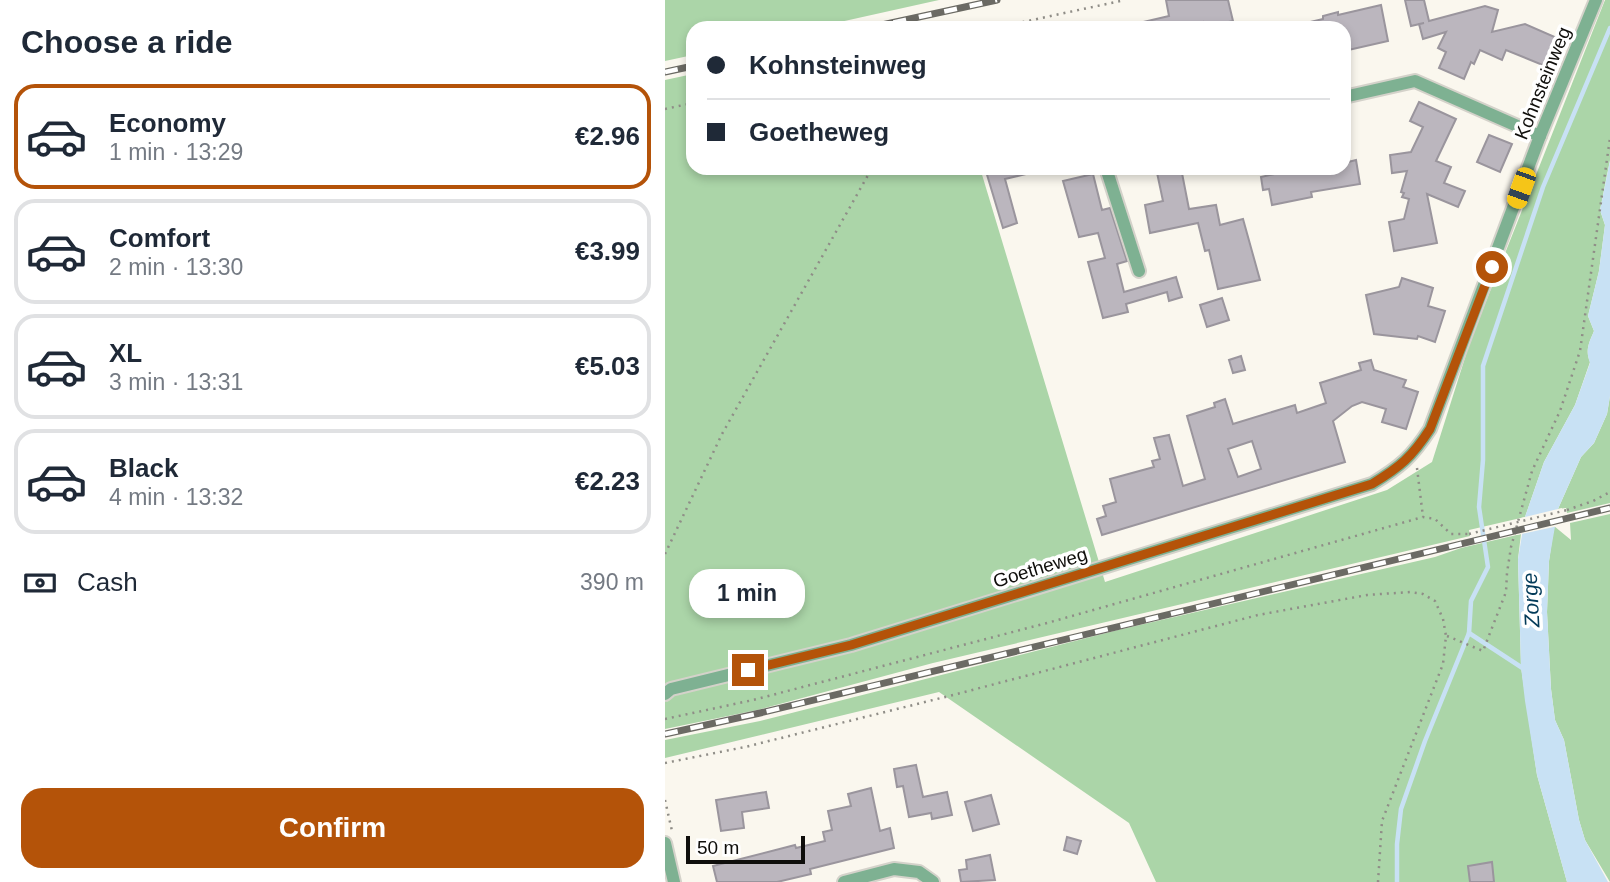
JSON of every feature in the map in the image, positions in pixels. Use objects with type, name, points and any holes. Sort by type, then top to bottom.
[{"type":"street","name":"Kohnsteinweg","points":[[1415,453],[1430,429],[1443,397],[1540,136],[1596,0]]},
{"type":"street","points":[[1351,95],[1415,81],[1540,136]]},
{"type":"street","points":[[1108,175],[1139,271]]},
{"type":"street","name":"Goetheweg","points":[[665,694],[671,690],[851,645],[1372,484],[1393,472],[1415,453]]},
{"type":"street","points":[[665,843],[674,882]]},
{"type":"street","points":[[844,882],[894,869],[919,872],[933,882]]},
{"type":"path","points":[[1028,21],[1125,0]]},
{"type":"path","points":[[665,109],[686,104]]},
{"type":"path","points":[[1446,636],[1483,651],[1506,592],[1511,547],[1532,471],[1560,411],[1580,351],[1610,138]]},
{"type":"path","points":[[665,554],[723,434],[868,175]]},
{"type":"path","points":[[1415,453],[1423,517]]},
{"type":"path","points":[[665,719],[753,700],[1047,623],[1423,517],[1435,519],[1451,534],[1469,534],[1567,510],[1610,492]]},
{"type":"path","points":[[665,762],[745,747],[1258,615],[1367,595],[1410,592],[1423,594],[1435,601],[1443,619],[1446,636],[1443,664],[1382,821],[1378,882]]},
{"type":"green space","points":[[665,0],[939,0],[844,21],[686,21],[686,56],[665,61]]},
{"type":"green space","points":[[1605,0],[1610,0],[1610,160],[1600,210],[1605,225],[1599,271],[1588,316],[1594,331],[1588,350],[1590,362],[1575,405],[1544,462],[1525,517],[1469,530],[1470,536],[933,663],[757,710],[665,729],[665,80],[686,76],[686,175],[982,175],[1105,582],[1387,490],[1432,462],[1470,342]]},
{"type":"green space","points":[[1610,396],[1610,503],[1567,513],[1566,508],[1558,509],[1581,457],[1594,443],[1607,414]]},
{"type":"green space","points":[[1610,514],[1610,882],[1585,840],[1564,740],[1555,720],[1547,612],[1549,561],[1554,526],[1571,540],[1570,523]]},
{"type":"green space","points":[[1521,534],[1518,559],[1521,667],[1537,775],[1567,882],[1156,882],[1129,823],[939,692],[665,758],[665,740],[760,721],[1118,630],[1435,557]]},
{"type":"water","name":"Zorge","points":[[1610,161],[1610,396],[1607,414],[1594,443],[1581,457],[1558,509],[1549,561],[1547,612],[1555,720],[1564,740],[1585,840],[1608,882],[1567,882],[1537,775],[1525,701],[1521,667],[1518,559],[1525,517],[1544,462],[1575,405],[1590,363],[1588,350],[1594,331],[1588,316],[1599,271],[1605,225],[1600,210]]},
{"type":"pier","points":[[1562,508],[1558,526],[1517,535],[1521,518]]},
{"type":"building","points":[[1166,0],[1228,0],[1233,21],[1148,21],[1169,16]]},
{"type":"building","points":[[1405,0],[1424,0],[1429,21],[1485,6],[1498,10],[1492,32],[1525,24],[1557,38],[1545,66],[1506,50],[1502,60],[1480,50],[1464,79],[1439,68],[1446,52],[1438,48],[1446,32],[1423,39],[1419,24],[1411,26]]},
{"type":"building","points":[[1381,5],[1388,41],[1351,49],[1351,21],[1314,21],[1338,12],[1338,15]]},
{"type":"building","points":[[1419,102],[1456,119],[1436,161],[1451,167],[1444,183],[1465,191],[1458,207],[1427,194],[1437,243],[1394,251],[1389,222],[1404,219],[1409,199],[1402,197],[1404,193],[1401,192],[1407,171],[1392,173],[1390,155],[1411,152],[1423,127],[1410,121]]},
{"type":"building","points":[[1489,135],[1512,144],[1500,172],[1477,162]]},
{"type":"building","points":[[1356,160],[1360,184],[1311,192],[1312,197],[1272,205],[1269,189],[1263,190],[1261,177],[1270,175],[1351,175],[1351,161]]},
{"type":"building","points":[[987,175],[1022,175],[1005,179],[1017,223],[1003,228]]},
{"type":"building","points":[[1093,175],[1102,210],[1110,208],[1127,261],[1117,264],[1124,292],[1176,277],[1182,297],[1169,301],[1167,292],[1126,304],[1128,312],[1103,318],[1088,262],[1105,258],[1098,233],[1079,237],[1063,181]]},
{"type":"building","points":[[1157,175],[1182,175],[1189,209],[1216,205],[1220,225],[1243,219],[1260,280],[1218,289],[1209,250],[1205,251],[1198,223],[1150,233],[1145,205],[1163,201]]},
{"type":"building","points":[[1402,278],[1433,288],[1428,306],[1445,311],[1435,342],[1418,336],[1417,339],[1374,334],[1366,295],[1399,287]]},
{"type":"building","points":[[1222,298],[1229,320],[1207,327],[1200,305]]},
{"type":"building","points":[[1241,356],[1245,370],[1233,373],[1229,360]]},
{"type":"building","points":[[1371,360],[1374,370],[1406,380],[1403,387],[1418,392],[1406,429],[1382,422],[1386,409],[1362,402],[1352,406],[1333,421],[1345,462],[1102,535],[1097,519],[1106,516],[1103,506],[1116,502],[1110,479],[1154,467],[1152,461],[1160,459],[1154,438],[1169,435],[1183,486],[1205,479],[1187,416],[1215,407],[1214,403],[1225,399],[1233,424],[1295,405],[1297,413],[1326,403],[1320,383],[1361,370],[1359,363]],"holes":[[[1252,441],[1261,469],[1238,477],[1228,449]]]},
{"type":"building","points":[[916,765],[923,797],[947,792],[952,815],[932,819],[931,813],[909,817],[903,786],[897,787],[894,769]]},
{"type":"building","points":[[871,788],[880,831],[890,828],[894,848],[810,869],[811,874],[777,882],[717,882],[713,866],[795,845],[796,848],[825,841],[823,832],[832,830],[828,811],[851,806],[848,794]]},
{"type":"building","points":[[766,792],[769,808],[742,812],[744,828],[721,831],[716,800]]},
{"type":"building","points":[[991,795],[999,824],[973,831],[965,802]]},
{"type":"building","points":[[1067,837],[1081,841],[1077,854],[1064,850]]},
{"type":"building","points":[[990,855],[995,880],[961,882],[959,870],[967,869],[966,860]]},
{"type":"building","points":[[1492,862],[1494,882],[1470,882],[1468,866]]},
{"type":"waterway","points":[[1397,882],[1401,809],[1425,741],[1469,633],[1471,601],[1488,567],[1479,507],[1483,460],[1483,366],[1543,187],[1610,28]]},
{"type":"waterway","points":[[1469,633],[1524,669]]},
{"type":"railway","points":[[900,21],[997,0]]},
{"type":"railway","points":[[665,72],[686,68]]},
{"type":"railway","points":[[665,734],[1610,508]]},
{"type":"route","points":[[748,670],[851,645],[1372,484],[1393,472],[1415,453],[1430,429],[1492,267]]}]
